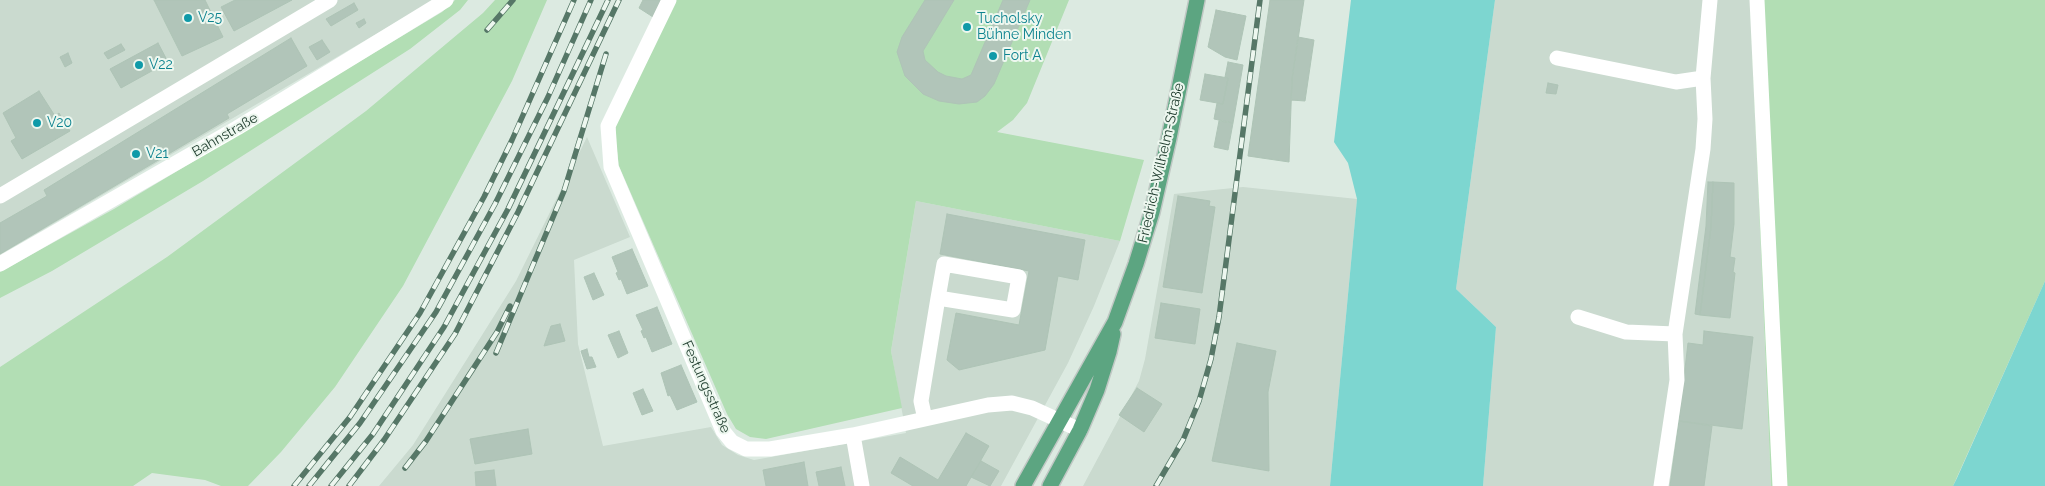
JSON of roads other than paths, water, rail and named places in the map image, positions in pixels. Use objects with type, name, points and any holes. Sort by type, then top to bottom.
[{"type":"main road","name":"Friedrich-Wilhelm-Straße","points":[[1023,486],[1114,322],[1136,264],[1152,212],[1197,0]]},
{"type":"main road","name":"Friedrich-Wilhelm-Straße","points":[[1050,486],[1080,430],[1097,390],[1109,352],[1114,322]]},
{"type":"street","points":[[0,196],[330,0]]},
{"type":"street","name":"Bahnstraße","points":[[0,264],[237,128],[446,0]]},
{"type":"street","name":"Festungsstraße","points":[[669,0],[608,126],[612,167],[719,422],[723,431],[732,442],[746,449],[770,448],[853,435],[988,405],[1012,403],[1032,408],[1080,430]]},
{"type":"street","points":[[1662,486],[1677,380],[1675,334],[1703,149],[1705,119],[1703,78],[1710,0]]},
{"type":"street","points":[[1757,0],[1780,486]]},
{"type":"street","points":[[1557,58],[1676,82],[1703,78]]},
{"type":"street","points":[[925,419],[921,401],[938,298],[944,264],[1019,278],[1013,310],[938,298]]},
{"type":"street","points":[[1578,317],[1626,332],[1675,334]]},
{"type":"street","points":[[853,435],[862,486]]},
{"type":"water","points":[[1351,0],[1495,0],[1456,289],[1496,327],[1483,486],[1330,486],[1357,199],[1348,163],[1334,142]]},
{"type":"water","points":[[2045,281],[2045,486],[1953,486],[1957,478]]},
{"type":"railway","points":[[487,30],[513,0]]},
{"type":"railway","points":[[294,486],[350,417],[420,313],[484,197],[512,140],[574,0]]},
{"type":"railway","points":[[309,486],[360,423],[436,312],[495,204],[548,97],[591,0]]},
{"type":"railway","points":[[331,486],[373,434],[444,327],[508,209],[608,0]]},
{"type":"railway","points":[[349,486],[384,440],[455,334],[518,212],[619,0]]},
{"type":"railway","points":[[1156,486],[1183,440],[1199,401],[1211,359],[1219,317],[1260,0]]},
{"type":"railway","points":[[496,353],[564,191],[606,54]]},
{"type":"railway","points":[[405,468],[426,441],[497,332],[510,306]]},
{"type":"place","name":"V25","points":[[188,18]]},
{"type":"place","name":"Tucholsky Bühne Minden","points":[[967,27]]},
{"type":"place","name":"Fort A","points":[[993,56]]},
{"type":"place","name":"V22","points":[[139,65]]},
{"type":"place","name":"V20","points":[[37,123]]},
{"type":"place","name":"V21","points":[[136,154]]}]
